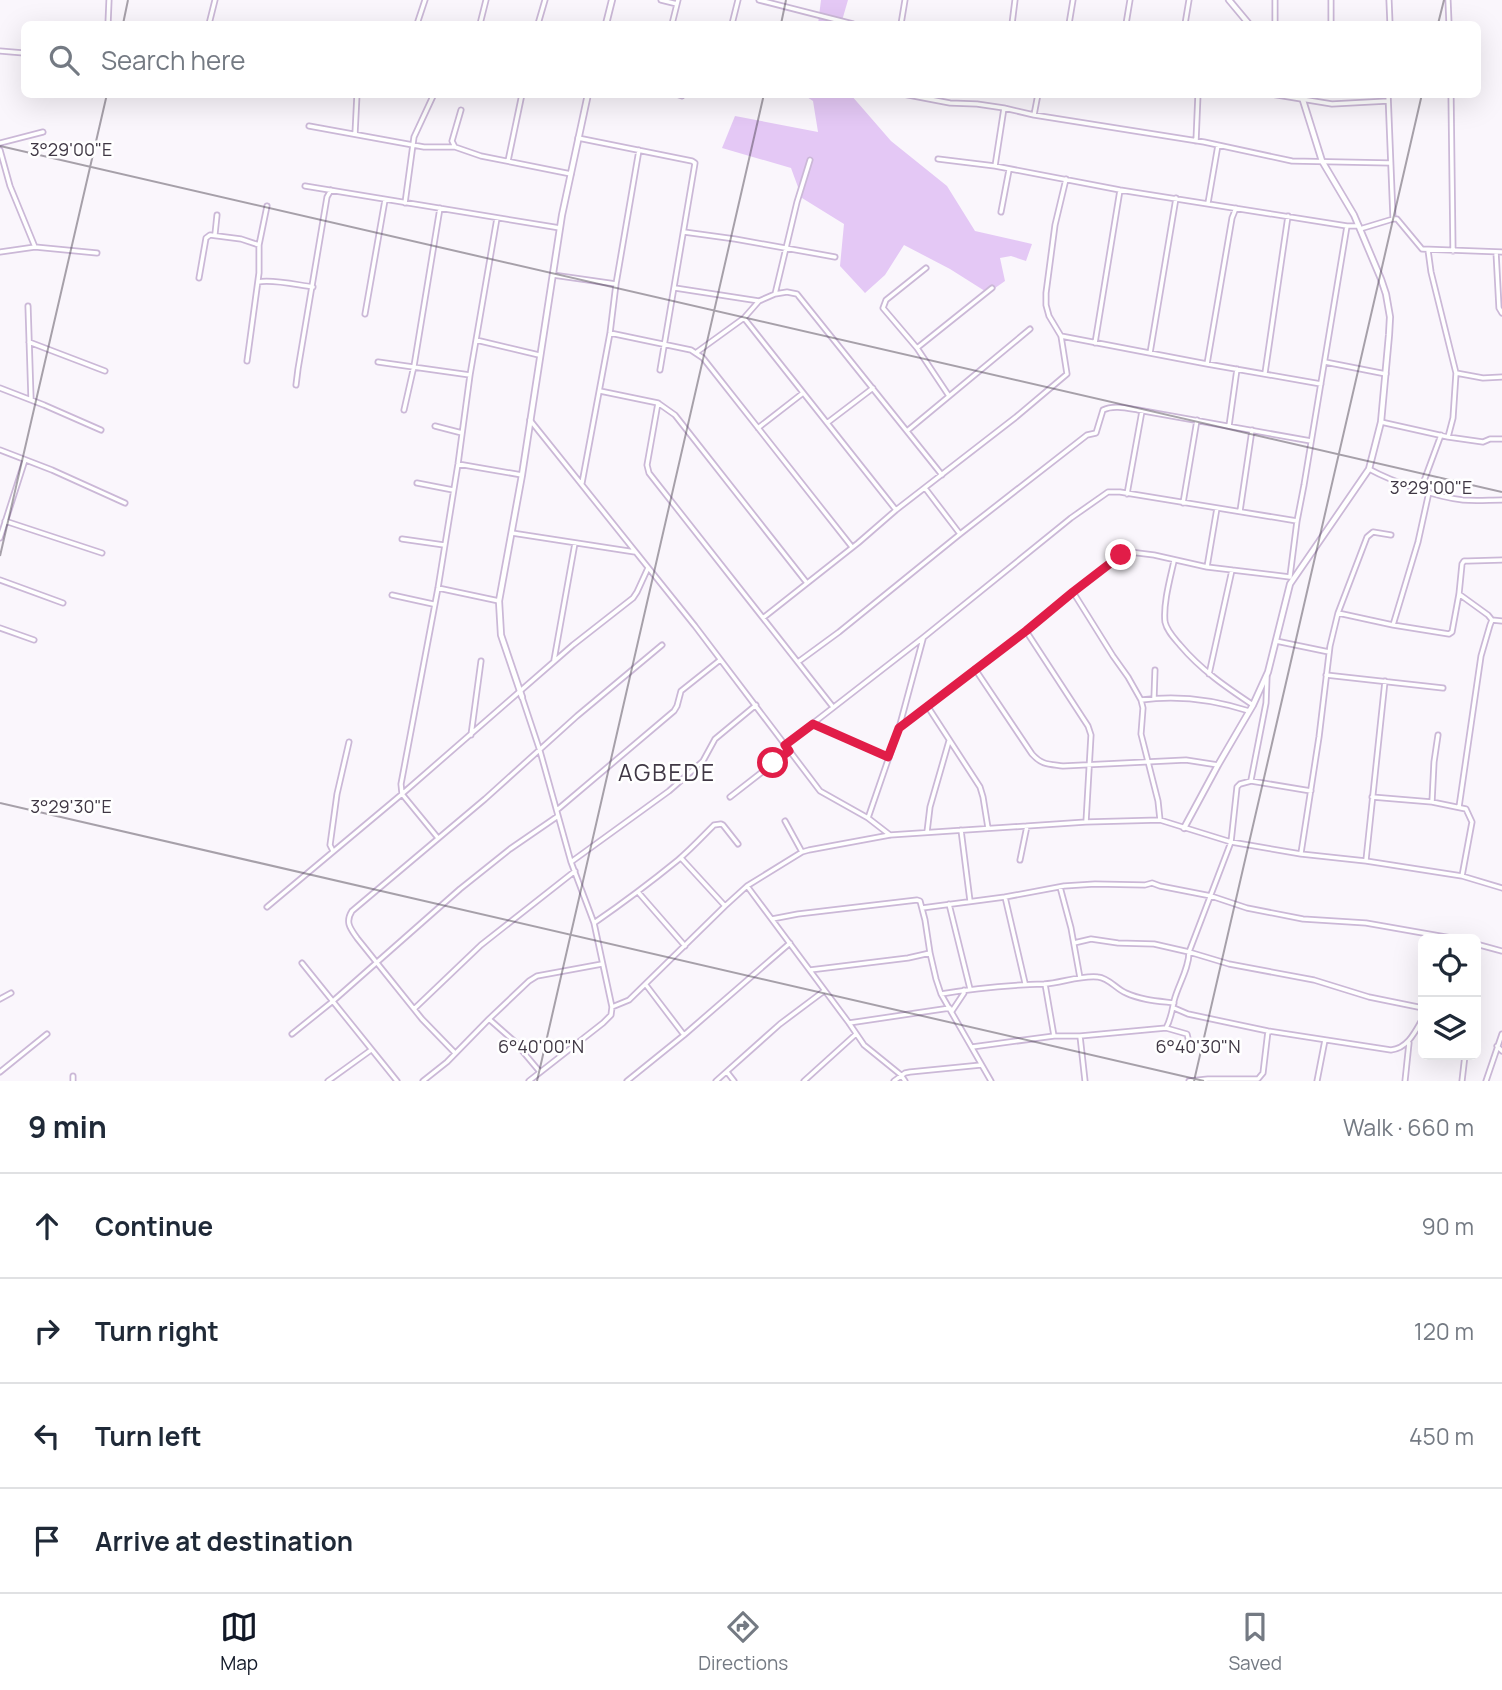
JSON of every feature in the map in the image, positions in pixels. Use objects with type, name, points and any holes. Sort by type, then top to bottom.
[{"type":"street","points":[[108,21],[109,0]]},
{"type":"street","points":[[210,21],[215,0]]},
{"type":"street","points":[[418,21],[425,0]]},
{"type":"street","points":[[481,21],[486,0]]},
{"type":"street","points":[[539,21],[545,0]]},
{"type":"street","points":[[607,21],[612,0]]},
{"type":"street","points":[[661,0],[677,2],[673,21]]},
{"type":"street","points":[[733,21],[738,0]]},
{"type":"street","points":[[759,0],[840,21]]},
{"type":"street","points":[[902,21],[905,0]]},
{"type":"street","points":[[1012,21],[1016,0]]},
{"type":"street","points":[[1070,21],[1073,0]]},
{"type":"street","points":[[1126,21],[1130,0]]},
{"type":"street","points":[[1186,21],[1189,0]]},
{"type":"street","points":[[1229,0],[1247,21]]},
{"type":"street","points":[[1275,0],[1275,21]]},
{"type":"street","points":[[1331,0],[1331,21]]},
{"type":"street","points":[[1389,0],[1390,21]]},
{"type":"street","points":[[1448,0],[1449,21]]},
{"type":"street","points":[[0,51],[21,53]]},
{"type":"street","points":[[355,134],[357,98]]},
{"type":"street","points":[[405,203],[414,137],[432,98]]},
{"type":"street","points":[[508,161],[521,98]]},
{"type":"street","points":[[529,1081],[603,1023],[611,1015],[612,1007],[594,923],[571,862],[540,751],[499,628],[499,601],[522,475],[559,228],[587,98]]},
{"type":"street","points":[[935,98],[1196,141],[1292,161],[1390,163]]},
{"type":"street","points":[[1034,115],[1037,98]]},
{"type":"street","points":[[1196,141],[1198,98]]},
{"type":"street","points":[[1290,584],[1369,469],[1381,422],[1389,335],[1388,308],[1381,279],[1350,207],[1322,161],[1302,98]]},
{"type":"street","points":[[1306,98],[1332,104],[1388,101],[1393,219]]},
{"type":"street","points":[[1451,98],[1453,251]]},
{"type":"street","points":[[995,166],[1004,108]]},
{"type":"street","points":[[455,147],[452,141],[461,110]]},
{"type":"street","points":[[309,126],[424,147],[455,147],[481,156],[570,174]]},
{"type":"street","points":[[0,143],[43,132]]},
{"type":"street","points":[[578,138],[692,160],[695,163],[660,370]]},
{"type":"street","points":[[1208,203],[1218,145]]},
{"type":"street","points":[[0,150],[10,186],[35,247]]},
{"type":"street","points":[[582,483],[610,333],[639,150]]},
{"type":"street","points":[[938,159],[995,166],[1120,190],[1359,228],[1397,219],[1419,247],[1427,250],[1502,252]]},
{"type":"street","points":[[775,294],[810,160]]},
{"type":"street","points":[[1000,212],[1009,170]]},
{"type":"street","points":[[763,618],[1068,374],[1061,336],[1049,316],[1046,304],[1055,225],[1066,179]]},
{"type":"street","points":[[305,187],[559,228]]},
{"type":"street","points":[[296,385],[327,197],[331,190]]},
{"type":"street","points":[[1095,343],[1120,190]]},
{"type":"street","points":[[1150,353],[1176,198]]},
{"type":"street","points":[[365,314],[385,200]]},
{"type":"street","points":[[247,361],[259,273],[259,245],[267,206]]},
{"type":"street","points":[[1228,207],[1232,218]]},
{"type":"street","points":[[404,410],[414,366],[440,208]]},
{"type":"street","points":[[1207,364],[1232,218],[1236,208]]},
{"type":"street","points":[[215,234],[217,215]]},
{"type":"street","points":[[1265,373],[1288,216]]},
{"type":"street","points":[[438,838],[402,794],[402,780],[438,588],[497,218]]},
{"type":"street","points":[[1251,781],[1266,704],[1268,672],[1290,584],[1297,521],[1347,226]]},
{"type":"street","points":[[684,232],[835,257]]},
{"type":"street","points":[[200,278],[206,238],[210,235],[259,245]]},
{"type":"street","points":[[0,252],[35,247],[97,253]]},
{"type":"street","points":[[1427,250],[1456,373],[1453,418],[1448,437]]},
{"type":"street","points":[[1496,252],[1499,308],[1502,313]]},
{"type":"street","points":[[926,268],[886,300],[884,311],[917,348],[949,396]]},
{"type":"street","points":[[259,273],[267,281]]},
{"type":"street","points":[[552,274],[616,284]]},
{"type":"street","points":[[258,282],[313,287]]},
{"type":"street","points":[[674,288],[759,301]]},
{"type":"street","points":[[917,348],[992,288]]},
{"type":"street","points":[[696,352],[744,318],[759,301],[775,294],[797,294],[942,475]]},
{"type":"street","points":[[28,306],[31,400]]},
{"type":"street","points":[[744,318],[896,510]]},
{"type":"street","points":[[907,431],[1030,329]]},
{"type":"street","points":[[610,333],[696,352],[703,358],[852,547]]},
{"type":"street","points":[[1061,336],[1321,384]]},
{"type":"street","points":[[476,340],[539,355]]},
{"type":"street","points":[[29,342],[105,371]]},
{"type":"street","points":[[378,362],[470,375]]},
{"type":"street","points":[[1325,362],[1386,374]]},
{"type":"street","points":[[1229,426],[1237,369]]},
{"type":"street","points":[[1456,373],[1483,378],[1502,377]]},
{"type":"street","points":[[0,388],[101,430]]},
{"type":"street","points":[[827,424],[873,388]]},
{"type":"street","points":[[600,391],[658,403],[675,415],[807,583]]},
{"type":"street","points":[[758,428],[803,393]]},
{"type":"street","points":[[658,403],[647,465],[649,473],[833,708]]},
{"type":"street","points":[[798,662],[1087,435],[1096,433],[1104,409],[1117,407],[1311,441]]},
{"type":"street","points":[[1127,494],[1142,411]]},
{"type":"street","points":[[530,420],[649,567],[820,791],[869,817],[890,835]]},
{"type":"street","points":[[1184,503],[1197,420]]},
{"type":"street","points":[[1381,422],[1483,442],[1502,439]]},
{"type":"street","points":[[435,426],[462,433]]},
{"type":"street","points":[[1239,512],[1252,430]]},
{"type":"street","points":[[1421,489],[1441,435]]},
{"type":"street","points":[[0,450],[125,503]]},
{"type":"street","points":[[0,538],[25,460]]},
{"type":"street","points":[[458,464],[522,475]]},
{"type":"street","points":[[1369,469],[1387,479],[1462,500],[1502,500]]},
{"type":"street","points":[[417,483],[453,490]]},
{"type":"street","points":[[925,488],[960,534]]},
{"type":"street","points":[[785,745],[1071,518],[1108,492],[1297,521]]},
{"type":"street","points":[[1393,625],[1418,542],[1429,492]]},
{"type":"street","points":[[1207,567],[1217,508]]},
{"type":"street","points":[[5,521],[102,553]]},
{"type":"street","points":[[1301,854],[1329,652],[1338,613],[1367,537],[1373,532],[1391,535]]},
{"type":"street","points":[[512,533],[638,553]]},
{"type":"street","points":[[402,539],[444,545]]},
{"type":"street","points":[[554,662],[575,543]]},
{"type":"street","points":[[899,728],[1125,553],[1154,555],[1207,567],[1290,577]]},
{"type":"street","points":[[1174,561],[1168,585],[1165,621],[1167,627],[1191,659],[1252,705]]},
{"type":"street","points":[[1338,613],[1450,634],[1464,561],[1502,561]]},
{"type":"street","points":[[267,906],[521,695],[554,662],[633,598],[649,567]]},
{"type":"street","points":[[1209,674],[1232,570]]},
{"type":"street","points":[[0,580],[64,603]]},
{"type":"street","points":[[438,588],[499,601]]},
{"type":"street","points":[[1073,592],[1141,700],[1143,708],[1140,734],[1158,802],[1160,820]]},
{"type":"street","points":[[1459,594],[1492,620],[1502,621]]},
{"type":"street","points":[[392,595],[433,604]]},
{"type":"street","points":[[1459,807],[1481,656],[1492,620]]},
{"type":"street","points":[[0,628],[34,640]]},
{"type":"street","points":[[1026,631],[1088,726],[1091,735],[1086,822]]},
{"type":"street","points":[[869,817],[899,728],[923,637]]},
{"type":"street","points":[[1275,641],[1329,652]]},
{"type":"street","points":[[455,1053],[414,1009],[349,927],[348,916],[577,716],[662,646]]},
{"type":"street","points":[[557,810],[674,711],[681,691],[720,660]]},
{"type":"street","points":[[471,735],[481,661]]},
{"type":"street","points":[[975,669],[1039,761],[1045,764],[1063,766],[1185,760],[1218,765]]},
{"type":"street","points":[[1154,698],[1155,670]]},
{"type":"street","points":[[1184,828],[1268,672]]},
{"type":"street","points":[[1326,675],[1443,688]]},
{"type":"street","points":[[1366,861],[1385,681]]},
{"type":"street","points":[[1141,700],[1154,698],[1224,703],[1249,711]]},
{"type":"street","points":[[571,862],[685,778],[703,761],[715,739],[756,705]]},
{"type":"street","points":[[928,707],[980,787],[988,828]]},
{"type":"street","points":[[813,724],[888,757]]},
{"type":"street","points":[[1432,802],[1438,736]]},
{"type":"street","points":[[927,832],[930,807],[949,741]]},
{"type":"street","points":[[333,851],[330,845],[337,794],[349,742]]},
{"type":"street","points":[[730,797],[789,751]]},
{"type":"street","points":[[1166,1028],[1189,952],[1231,842],[1237,787],[1251,781],[1311,791]]},
{"type":"street","points":[[1372,797],[1432,802],[1466,809],[1472,821],[1462,876]]},
{"type":"street","points":[[292,1034],[496,859],[558,816]]},
{"type":"street","points":[[612,1007],[629,1000],[646,985],[747,886],[802,852],[890,835],[1086,822],[1160,820],[1231,842],[1462,876],[1502,888]]},
{"type":"street","points":[[785,821],[802,852]]},
{"type":"street","points":[[594,923],[681,858],[718,824],[723,825],[738,844]]},
{"type":"street","points":[[1020,860],[1027,826]]},
{"type":"street","points":[[961,830],[970,901]]},
{"type":"street","points":[[681,858],[725,906]]},
{"type":"street","points":[[414,1009],[481,945],[575,871]]},
{"type":"street","points":[[922,908],[1060,887],[1152,883],[1211,896],[1247,908],[1303,919],[1366,923],[1422,934]]},
{"type":"street","points":[[747,886],[856,1034],[905,1081]]},
{"type":"street","points":[[1060,887],[1080,978]]},
{"type":"street","points":[[638,892],[685,946]]},
{"type":"street","points":[[1005,897],[1025,983]]},
{"type":"street","points":[[772,919],[920,901],[941,994],[990,1081]]},
{"type":"street","points":[[849,1023],[951,1009],[967,989],[949,904]]},
{"type":"street","points":[[1074,943],[1091,939],[1118,943],[1142,942],[1228,964],[1314,980],[1368,997],[1418,1007]]},
{"type":"street","points":[[627,1081],[790,943]]},
{"type":"street","points":[[1481,945],[1502,951]]},
{"type":"street","points":[[810,970],[930,953]]},
{"type":"street","points":[[302,963],[397,1081]]},
{"type":"street","points":[[423,1081],[440,1069],[529,981],[537,976],[602,964]]},
{"type":"street","points":[[941,994],[1025,983],[1045,984],[1080,978],[1102,978],[1125,993],[1174,1006],[1188,1014],[1325,1040],[1391,1050],[1409,1041],[1418,1026]]},
{"type":"street","points":[[1045,984],[1054,1036]]},
{"type":"street","points":[[646,985],[684,1035]]},
{"type":"street","points":[[716,1081],[780,1024],[824,991]]},
{"type":"street","points":[[0,999],[11,993]]},
{"type":"street","points":[[489,1020],[514,1041],[540,1072]]},
{"type":"street","points":[[972,1047],[1054,1036],[1166,1028],[1187,1034],[1189,1042]]},
{"type":"street","points":[[1189,1081],[1258,1079],[1262,1073],[1268,1031]]},
{"type":"street","points":[[0,1072],[47,1034]]},
{"type":"street","points":[[804,1081],[856,1034]]},
{"type":"street","points":[[1486,1081],[1502,1034]]},
{"type":"street","points":[[1080,1036],[1084,1081]]},
{"type":"street","points":[[1317,1081],[1325,1040]]},
{"type":"street","points":[[1405,1081],[1409,1041]]},
{"type":"street","points":[[1497,1046],[1502,1051]]},
{"type":"street","points":[[328,1081],[371,1050]]},
{"type":"street","points":[[1462,1081],[1464,1060]]},
{"type":"street","points":[[894,1081],[910,1072],[981,1065]]},
{"type":"street","points":[[726,1072],[734,1081]]},
{"type":"street","points":[[633,1076],[638,1081]]},
{"type":"shaded area","points":[[821,0],[848,0],[842,21],[818,21]]},
{"type":"shaded area","points":[[808,98],[854,98],[891,141],[947,186],[975,231],[1032,244],[1026,261],[1011,256],[1000,258],[1005,281],[988,293],[904,245],[885,275],[865,293],[840,266],[844,224],[802,198],[791,168],[722,148],[735,116],[818,132],[813,101]]},
{"type":"district","name":"AGBEDE","points":[[667,773]]},
{"type":"route","points":[[773,763],[789,751],[785,745],[813,724],[888,757],[899,728],[1121,555]]}]
